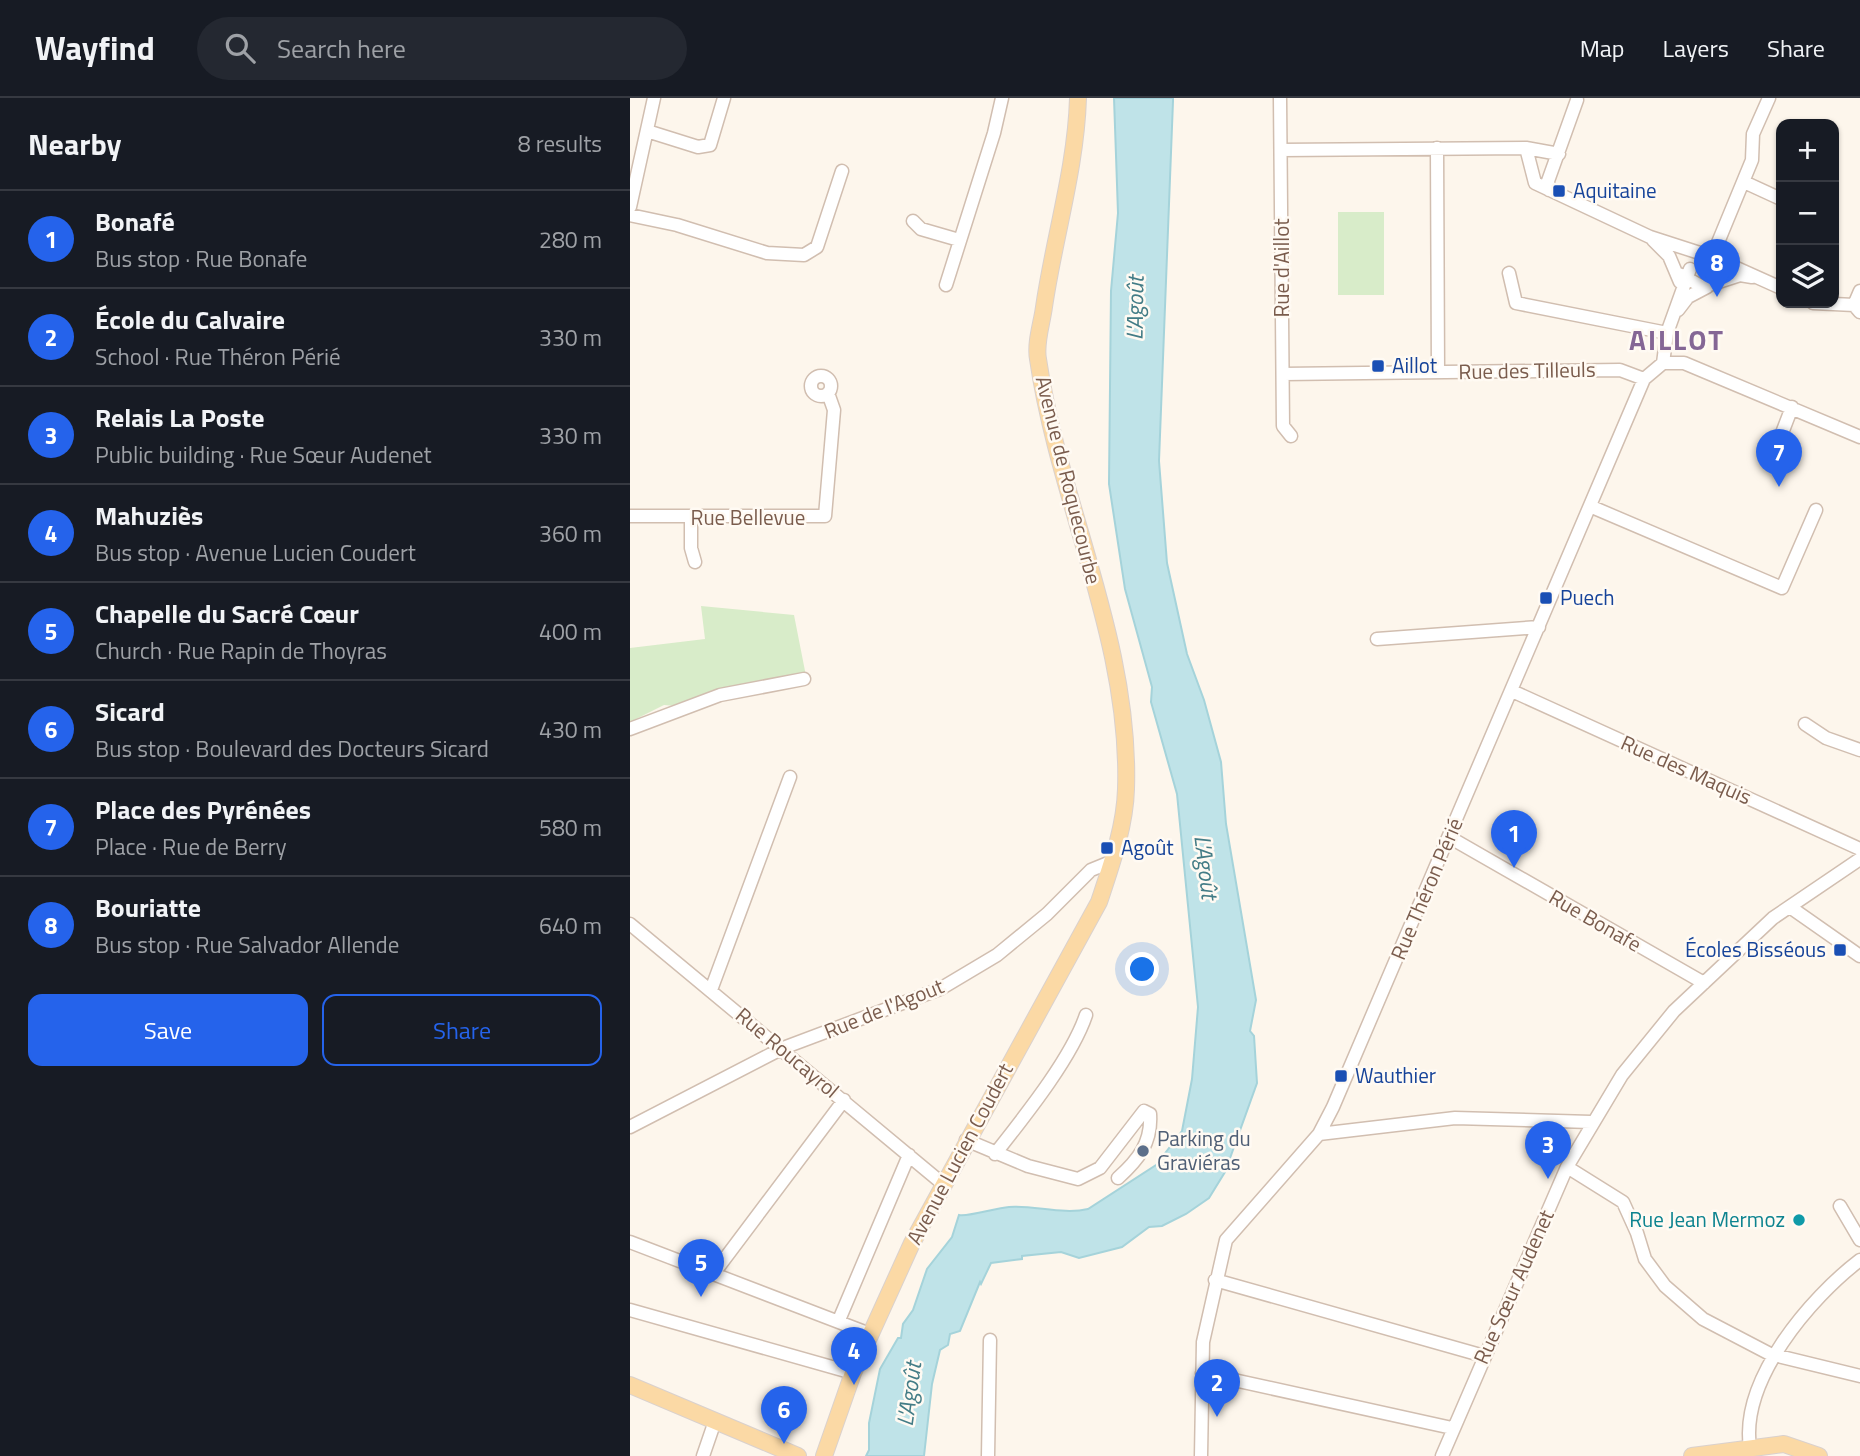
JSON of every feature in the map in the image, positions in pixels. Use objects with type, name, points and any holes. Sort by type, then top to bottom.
[{"type":"main road","name":"Avenue de Roquecourbe","points":[[1078,98],[1077,127],[1051,259],[1037,356],[1062,469],[1110,640],[1126,724],[1126,792],[1113,861]]},
{"type":"main road","name":"Avenue Lucien Coudert","points":[[824,1456],[853,1373],[870,1334],[966,1140],[1099,902],[1113,861]]},
{"type":"main road","points":[[630,1385],[798,1456]]},
{"type":"main road","points":[[1692,1456],[1784,1444],[1819,1456]]},
{"type":"street","points":[[630,207],[654,98]]},
{"type":"street","points":[[647,131],[698,147],[710,145],[724,98]]},
{"type":"street","points":[[946,285],[1002,98]]},
{"type":"street","name":"Rue d'Aillot","points":[[1280,98],[1283,426],[1291,436]]},
{"type":"street","points":[[1674,316],[1688,297],[1693,281],[1694,260],[1708,256],[1744,182],[1752,160],[1753,134],[1769,98]]},
{"type":"street","points":[[1549,190],[1548,181],[1577,100]]},
{"type":"street","points":[[1437,148],[1438,372]]},
{"type":"street","points":[[1281,150],[1526,148],[1559,153]]},
{"type":"street","points":[[1526,148],[1535,183],[1650,237],[1708,256],[1776,286]]},
{"type":"street","points":[[630,215],[677,225],[767,253],[804,256],[817,247],[842,171]]},
{"type":"street","points":[[1744,182],[1776,197]]},
{"type":"street","points":[[913,221],[921,229],[959,240]]},
{"type":"street","points":[[1650,237],[1693,281]]},
{"type":"street","points":[[1708,256],[1722,270],[1693,281],[1667,333],[1663,363],[1684,363],[1860,437]]},
{"type":"street","points":[[1509,273],[1516,303],[1667,333]]},
{"type":"street","points":[[1693,281],[1740,275],[1760,278]]},
{"type":"street","points":[[1839,306],[1857,308],[1860,291]]},
{"type":"street","points":[[1282,347],[1291,364],[1304,373]]},
{"type":"street","name":"Rue Théron Périé","points":[[1201,1456],[1203,1342],[1226,1240],[1319,1134],[1333,1107],[1592,507],[1644,379],[1663,363]]},
{"type":"street","name":"Rue des Tilleuls","points":[[1283,374],[1620,370],[1644,379]]},
{"type":"street","name":"Rue Bellevue","points":[[630,516],[825,516],[834,410],[828,394]]},
{"type":"street","points":[[1774,454],[1792,407]]},
{"type":"street","points":[[1592,507],[1782,588],[1816,510]]},
{"type":"street","points":[[691,517],[691,548],[695,562]]},
{"type":"street","points":[[1377,639],[1539,627]]},
{"type":"street","points":[[630,729],[720,695],[804,679]]},
{"type":"street","name":"Rue des Maquis","points":[[1512,691],[1860,849]]},
{"type":"street","points":[[1805,724],[1826,738],[1860,750]]},
{"type":"street","points":[[711,990],[790,777]]},
{"type":"street","name":"Rue Bonafe","points":[[1450,837],[1703,983]]},
{"type":"street","name":"Rue Sœur Audenet","points":[[1442,1456],[1567,1167],[1591,1122],[1638,1054],[1703,983],[1790,907],[1860,859]]},
{"type":"street","name":"Rue de l'Agout","points":[[630,1127],[783,1048],[940,989],[997,955],[1046,914],[1091,870],[1113,861]]},
{"type":"street","points":[[1790,907],[1860,956]]},
{"type":"street","name":"Rue Roucayrol","points":[[630,924],[783,1048],[943,1184]]},
{"type":"street","points":[[995,1154],[1035,1101],[1081,1030],[1086,1015]]},
{"type":"street","points":[[714,1273],[844,1100]]},
{"type":"street","points":[[966,1140],[995,1154],[1078,1179],[1100,1168],[1144,1111],[1150,1114],[1151,1127],[1146,1144],[1140,1158],[1118,1178]]},
{"type":"street","points":[[1319,1134],[1455,1118],[1591,1122]]},
{"type":"street","points":[[1569,1122],[1583,1138]]},
{"type":"street","points":[[839,1320],[909,1155]]},
{"type":"street","points":[[1567,1167],[1622,1202],[1637,1233],[1645,1259],[1674,1294],[1703,1319],[1775,1355],[1860,1376]]},
{"type":"street","points":[[1840,1206],[1860,1240]]},
{"type":"street","points":[[630,1242],[870,1334]]},
{"type":"street","points":[[1750,1447],[1750,1425],[1756,1395],[1775,1355],[1821,1297],[1860,1260]]},
{"type":"street","points":[[1215,1280],[1484,1356]]},
{"type":"street","points":[[630,1310],[853,1373]]},
{"type":"street","points":[[988,1456],[990,1340]]},
{"type":"street","points":[[1202,1373],[1452,1428]]},
{"type":"street","points":[[703,1456],[715,1421]]},
{"type":"green space","points":[[1338,212],[1384,212],[1384,295],[1338,295]]},
{"type":"green space","points":[[701,606],[794,615],[806,676],[718,693],[713,690],[676,706],[664,705],[630,722],[630,648],[705,639]]},
{"type":"water","name":"L'Agoût","points":[[1114,98],[1173,98],[1159,461],[1167,563],[1187,654],[1204,700],[1221,762],[1226,824],[1256,1000],[1250,1031],[1254,1036],[1257,1083],[1225,1172],[1209,1198],[1186,1214],[1162,1226],[1149,1227],[1122,1247],[1079,1258],[1061,1252],[1022,1256],[1022,1259],[991,1263],[981,1284],[980,1282],[960,1331],[950,1334],[948,1345],[940,1350],[932,1384],[924,1456],[866,1456],[869,1450],[869,1423],[880,1369],[898,1338],[901,1338],[903,1324],[913,1310],[927,1269],[952,1237],[959,1215],[1009,1207],[1069,1211],[1088,1209],[1156,1165],[1182,1131],[1192,1079],[1198,1007],[1177,794],[1151,702],[1152,687],[1125,589],[1109,484],[1111,291],[1118,213]]},
{"type":"place","name":"Aquitaine","points":[[1559,191]]},
{"type":"place","name":"Bouriatte","points":[[1717,297]]},
{"type":"place","name":"Aillot","points":[[1378,366]]},
{"type":"place","name":"Place des Pyrénées","points":[[1779,487]]},
{"type":"place","name":"Puech","points":[[1546,598]]},
{"type":"place","name":"Agoût","points":[[1107,848]]},
{"type":"place","name":"Bonafé","points":[[1514,868]]},
{"type":"place","name":"Écoles Bisséous","points":[[1840,950]]},
{"type":"place","name":"Wauthier","points":[[1341,1076]]},
{"type":"place","name":"Parking du Graviéras","points":[[1143,1151]]},
{"type":"place","name":"Relais La Poste","points":[[1548,1179]]},
{"type":"place","name":"Rue Jean Mermoz","points":[[1799,1220]]},
{"type":"place","name":"Chapelle du Sacré Cœur","points":[[701,1297]]},
{"type":"place","name":"Mahuziès","points":[[854,1385]]},
{"type":"place","name":"École du Calvaire","points":[[1217,1417]]},
{"type":"place","name":"Sicard","points":[[784,1444]]},
{"type":"district","name":"AILLOT","points":[[1677,340]]}]
